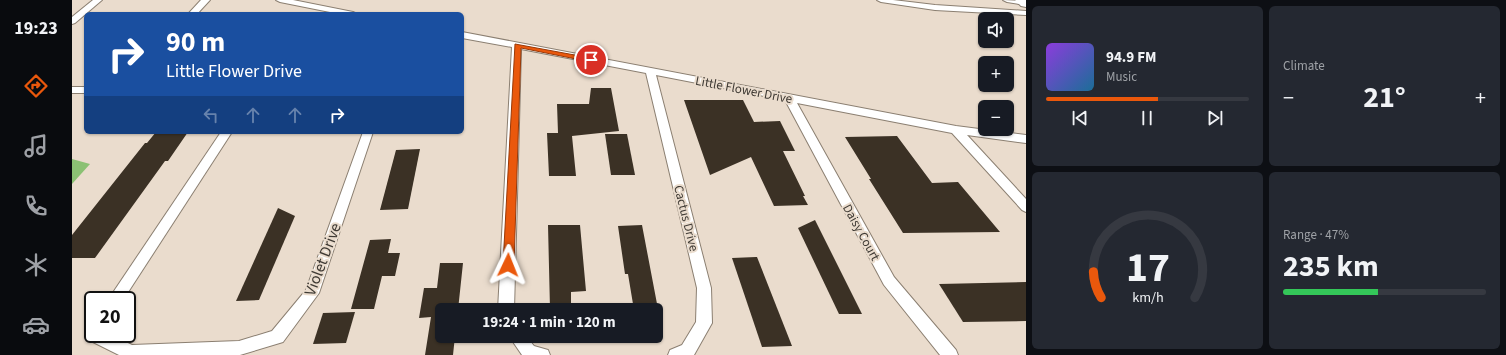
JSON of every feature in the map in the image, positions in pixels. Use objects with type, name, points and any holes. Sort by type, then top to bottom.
[{"type":"street","points":[[1022,0],[1026,3]]},
{"type":"lane","points":[[72,21],[98,0]]},
{"type":"lane","points":[[194,12],[206,0]]},
{"type":"lane","points":[[280,0],[342,12]]},
{"type":"lane","points":[[881,0],[894,3],[934,7],[1026,13]]},
{"type":"lane","points":[[1007,0],[1026,3]]},
{"type":"lane","points":[[306,12],[310,6]]},
{"type":"lane","name":"Little Flower Drive","points":[[464,35],[956,130],[1026,139]]},
{"type":"lane","points":[[506,303],[517,46]]},
{"type":"lane","name":"Cactus Drive","points":[[650,71],[704,288],[704,323],[688,350],[676,355]]},
{"type":"lane","points":[[72,90],[84,90]]},
{"type":"lane","name":"Daisy Court","points":[[789,98],[889,281],[950,355]]},
{"type":"lane","points":[[956,130],[1026,207]]},
{"type":"lane","points":[[122,291],[226,134]]},
{"type":"lane","name":"Violet Drive","points":[[110,343],[131,353],[239,348],[277,337],[312,293],[367,134]]},
{"type":"lane","points":[[522,343],[529,352],[542,355]]},
{"type":"green space","points":[[72,159],[90,164],[72,184]]},
{"type":"building","points":[[591,88],[611,88],[619,131],[572,136],[576,176],[549,176],[547,133],[558,133],[557,104],[589,104]]},
{"type":"building","points":[[684,100],[743,100],[754,122],[780,121],[795,151],[783,151],[808,205],[774,206],[751,157],[710,175]]},
{"type":"building","points":[[154,134],[187,134],[168,161],[165,161],[95,258],[72,258],[72,235],[145,143],[147,143]]},
{"type":"building","points":[[605,134],[627,134],[635,175],[611,175]]},
{"type":"building","points":[[897,136],[932,183],[958,182],[1000,232],[903,233],[845,137]]},
{"type":"building","points":[[420,149],[408,209],[380,210],[396,150]]},
{"type":"building","points":[[278,208],[295,216],[259,300],[236,301]]},
{"type":"building","points":[[815,220],[862,314],[839,314],[798,228]]},
{"type":"building","points":[[548,225],[580,225],[586,291],[571,292],[571,303],[550,303]]},
{"type":"building","points":[[642,225],[657,303],[633,303],[628,274],[625,274],[618,226]]},
{"type":"building","points":[[391,239],[388,253],[400,253],[395,276],[382,276],[374,309],[351,309],[370,240]]},
{"type":"building","points":[[757,257],[792,346],[762,347],[732,258]]},
{"type":"building","points":[[440,263],[463,263],[459,303],[435,303],[435,343],[454,343],[453,355],[425,355],[431,317],[419,318],[424,288],[437,288]]},
{"type":"building","points":[[1026,282],[1026,321],[963,322],[939,284]]},
{"type":"building","points":[[355,312],[346,343],[313,344],[323,313]]},
{"type":"route","points":[[508,265],[517,46],[591,60]]}]
